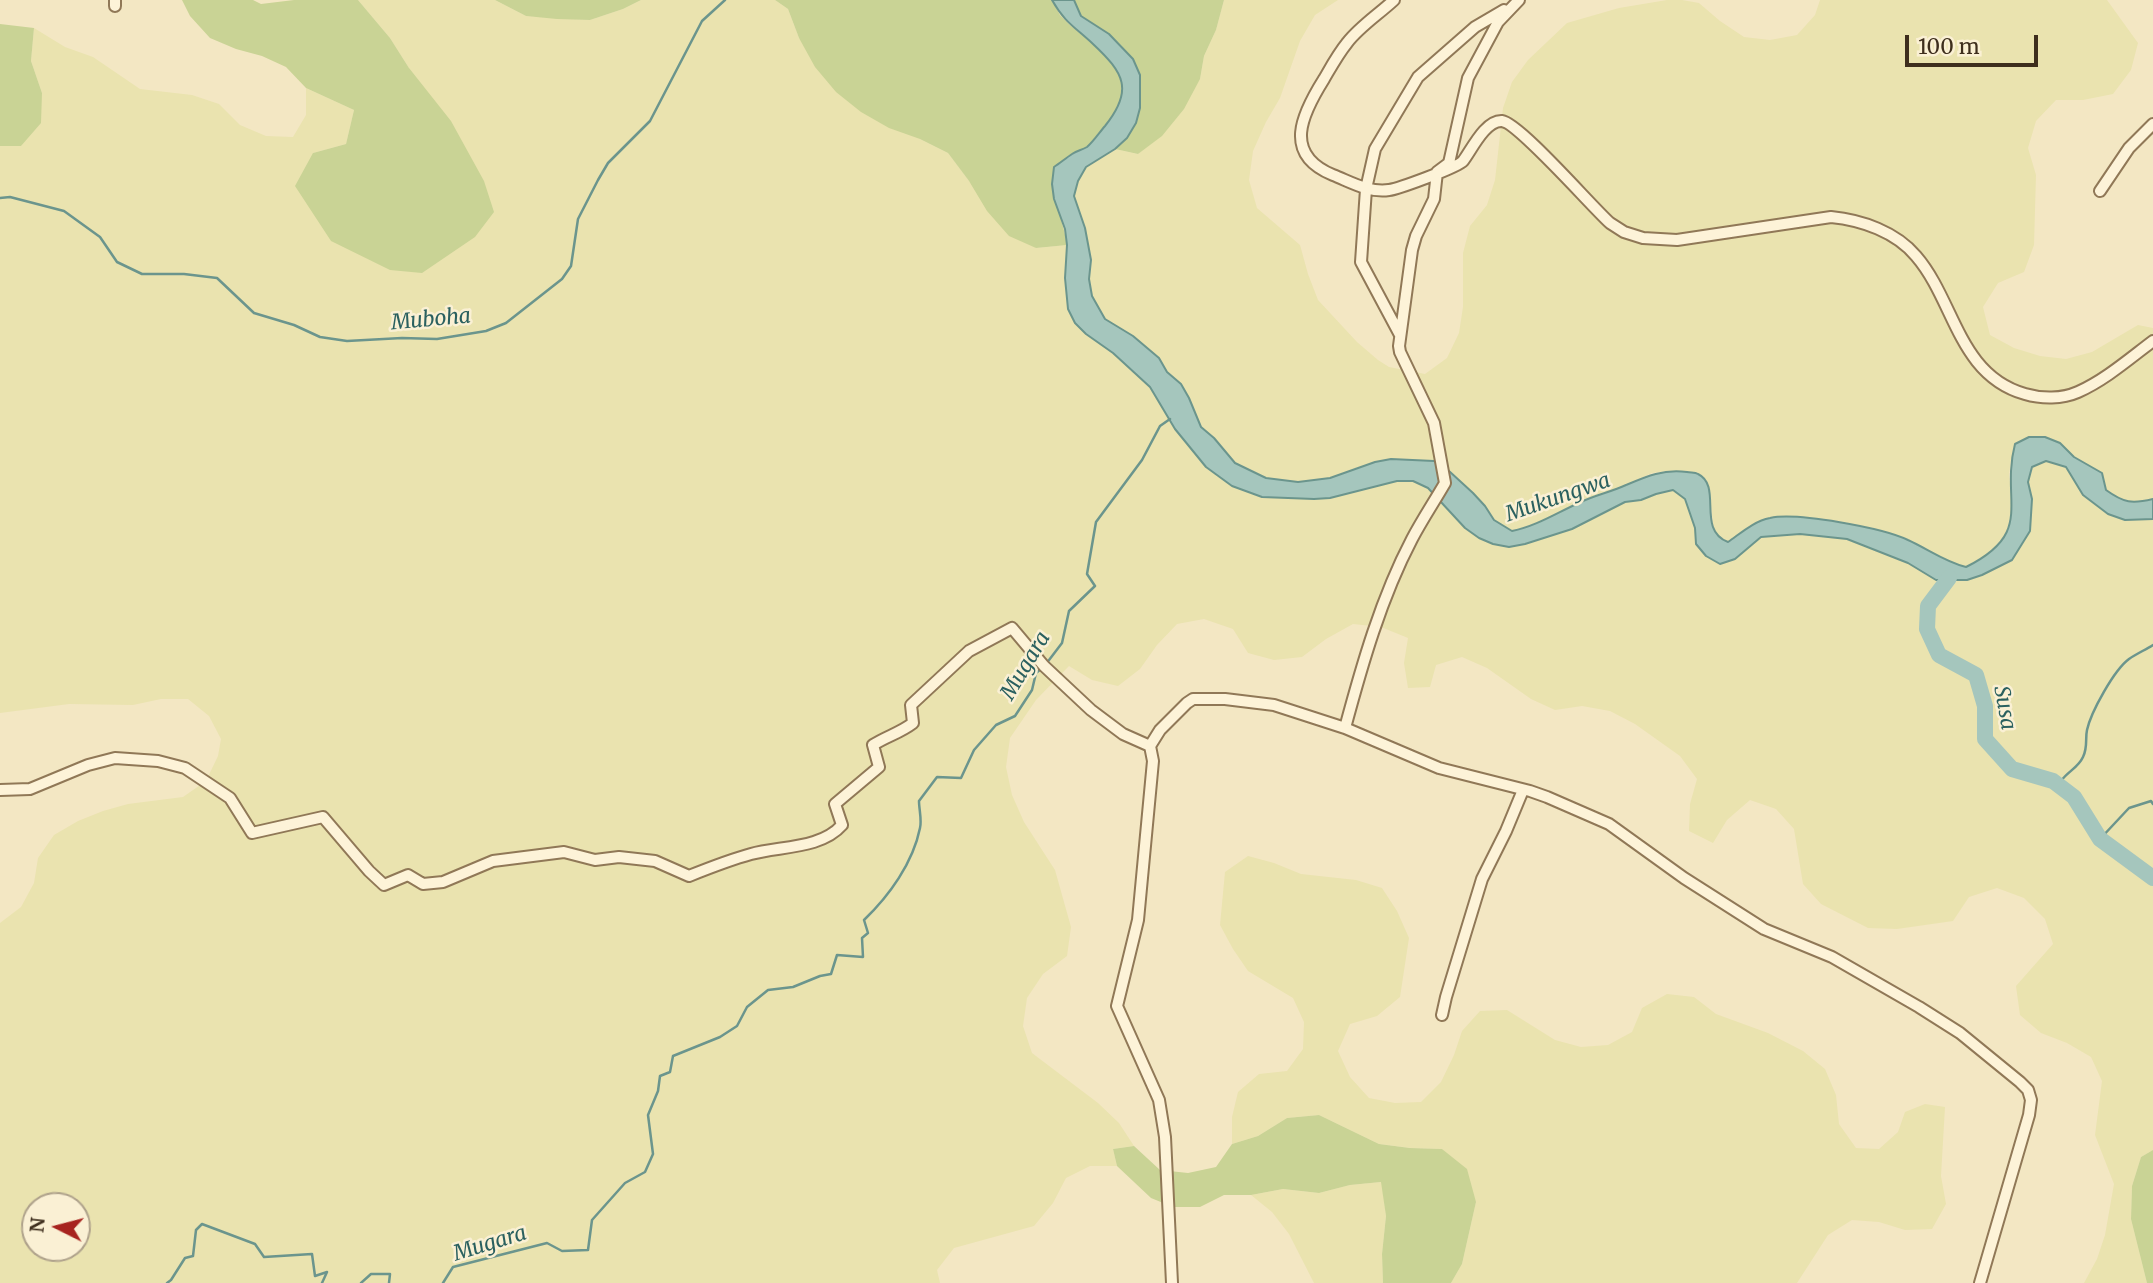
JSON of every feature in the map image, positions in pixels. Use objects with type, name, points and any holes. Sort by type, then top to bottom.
[{"type":"street","points":[[1394,0],[1347,42],[1310,102],[1300,128],[1302,150],[1320,170],[1366,189],[1391,190],[1460,164],[1482,134],[1492,124],[1500,121],[1511,125],[1533,144],[1610,223],[1624,232],[1643,238],[1677,240],[1831,217],[1847,218],[1896,237],[1915,254],[1930,274],[1956,331],[1981,366],[1997,382],[2031,396],[2046,398],[2075,393],[2101,380],[2153,341]]},
{"type":"street","points":[[1400,335],[1361,262],[1366,189],[1375,149],[1418,78],[1475,27],[1518,1]]},
{"type":"street","points":[[1345,728],[1395,576],[1412,539],[1445,483],[1434,424],[1399,352],[1412,250],[1434,199],[1437,172],[1449,163],[1468,78],[1498,22],[1518,1]]},
{"type":"street","points":[[2100,191],[2129,148],[2153,124]]},
{"type":"street","points":[[0,790],[30,789],[88,765],[115,758],[158,761],[184,768],[230,798],[252,833],[323,817],[369,871],[384,884],[408,875],[423,884],[443,882],[493,861],[564,852],[595,860],[619,857],[655,861],[689,876],[753,853],[833,835],[842,825],[835,804],[880,767],[873,745],[886,736],[900,733],[913,723],[911,705],[969,651],[1012,628],[1044,666],[1091,710],[1123,734],[1150,746]]},
{"type":"street","points":[[1172,1283],[1165,1137],[1159,1100],[1117,1006],[1139,912],[1153,761],[1150,746],[1160,730],[1182,706],[1193,699],[1225,699],[1274,705],[1345,728],[1438,768],[1547,797],[1609,824],[1695,886],[1764,929],[1832,957],[1919,1007],[1969,1040],[2028,1090],[2031,1100],[2029,1115],[1980,1283]]},
{"type":"street","points":[[1442,1015],[1482,879],[1523,790]]},
{"type":"shaded area","points":[[358,0],[495,0],[526,16],[590,20],[641,0],[775,0],[788,9],[799,38],[920,139],[948,153],[969,181],[1036,248],[1067,245],[1065,278],[1068,309],[1075,323],[1150,387],[1232,486],[1262,497],[1330,498],[1397,481],[1413,481],[1428,488],[1465,528],[1479,538],[1493,544],[1525,544],[1572,529],[1625,502],[1673,490],[1685,499],[1695,528],[1696,544],[1735,559],[1761,537],[1800,534],[1847,539],[1908,563],[1936,580],[1967,580],[2012,560],[2030,531],[2032,499],[2028,482],[2032,467],[2047,460],[2066,467],[2083,495],[2125,520],[2153,519],[2153,1150],[2141,1157],[2132,1186],[2131,1219],[2147,1283],[2084,1283],[2097,1259],[2105,1235],[2114,1184],[2095,1135],[2102,1081],[2091,1057],[2067,1043],[2041,1033],[2020,1015],[2016,986],[2053,944],[2045,919],[2024,898],[1997,888],[1969,897],[1953,921],[1897,929],[1868,928],[1821,904],[1803,884],[1794,829],[1776,809],[1750,800],[1727,820],[1713,843],[1689,831],[1690,804],[1697,779],[1680,756],[1635,724],[1610,711],[1582,706],[1555,710],[1531,699],[1487,668],[1462,657],[1436,665],[1430,687],[1408,688],[1404,663],[1408,638],[1381,627],[1353,624],[1302,657],[1274,660],[1248,653],[1233,629],[1204,619],[1177,624],[1157,645],[1140,669],[1118,686],[1092,680],[1069,666],[1036,700],[1010,738],[1006,767],[1012,795],[1024,822],[1055,870],[1071,927],[1067,956],[1043,974],[1027,998],[1023,1026],[1032,1053],[1098,1103],[1119,1123],[1134,1146],[1113,1149],[1117,1166],[1090,1166],[1066,1178],[1053,1203],[1034,1226],[954,1248],[937,1270],[940,1283],[0,1283],[0,923],[21,907],[34,883],[38,858],[54,835],[103,811],[128,804],[183,797],[206,781],[218,756],[221,739],[209,716],[188,699],[161,699],[133,705],[69,704],[0,713],[0,146],[21,146],[42,93],[31,61],[34,28],[65,47],[93,57],[140,89],[192,95],[219,104],[240,125],[266,136],[293,137],[306,115],[306,88],[354,110],[346,144],[313,153],[331,241],[409,68],[390,38]]},
{"type":"shaded area","points":[[1224,0],[1338,0],[1315,15],[1300,41],[1280,98],[1253,151],[1249,180],[1257,208],[1300,245],[1318,300],[1357,342],[1378,360],[1389,367],[1425,374],[1447,358],[1459,333],[1463,307],[1463,253],[1470,226],[1487,205],[1495,180],[1503,108],[1512,82],[1528,60],[1567,23],[1619,8],[1682,0],[1699,3],[1744,37],[1770,40],[1797,35],[1815,15],[1820,0],[2107,0],[2138,43],[2131,70],[2113,94],[2083,100],[2056,100],[2036,121],[2028,148],[2036,175],[2034,245],[2024,272],[1998,283],[1983,307],[1990,335],[2014,348],[2040,356],[2066,359],[2092,352],[2138,325],[2153,328],[2153,499],[2136,503],[2119,499],[2106,490],[2102,473],[2074,457],[2060,443],[2011,459],[2011,523],[1994,550],[1966,567],[1951,564],[1893,534],[1878,530],[1755,523],[1728,542],[1719,539],[1714,532],[1710,498],[1698,474],[1684,472],[1652,473],[1579,502],[1551,518],[1512,531],[1494,520],[1485,506],[1448,471],[1375,462],[1330,478],[1298,482],[1266,478],[1235,463],[1201,427],[1181,384],[1167,372],[1159,358],[1133,336],[1105,319],[1092,296],[1089,278],[1091,260],[1074,196],[1086,167],[1115,149],[1138,154],[1200,79],[1204,56],[1216,30]]},
{"type":"shaded area","points":[[1248,856],[1301,874],[1356,880],[1382,888],[1397,911],[1409,938],[1400,997],[1377,1016],[1350,1024],[1338,1051],[1350,1077],[1369,1098],[1395,1103],[1421,1102],[1441,1082],[1462,1031],[1480,1011],[1507,1010],[1555,1040],[1581,1047],[1608,1045],[1632,1032],[1642,1008],[1667,994],[1694,997],[1716,1014],[1768,1033],[1803,1051],[1825,1069],[1836,1095],[1839,1124],[1856,1148],[1879,1149],[1898,1132],[1905,1112],[1925,1104],[1945,1107],[1941,1176],[1946,1204],[1932,1229],[1905,1230],[1879,1222],[1852,1220],[1828,1235],[1797,1283],[1451,1283],[1462,1264],[1476,1202],[1442,1149],[1379,1144],[1319,1115],[1287,1118],[1258,1136],[1232,1144],[1232,1117],[1238,1092],[1259,1074],[1287,1071],[1303,1049],[1304,1022],[1293,998],[1248,971],[1220,925],[1225,872]]},
{"type":"shaded area","points":[[1382,1182],[1386,1216],[1382,1254],[1383,1283],[1314,1283],[1289,1234],[1272,1212],[1251,1195],[1283,1189],[1319,1193],[1350,1185]]},
{"type":"green space","points":[[182,0],[253,0],[261,4],[294,0],[358,0],[390,38],[409,68],[451,121],[484,181],[494,212],[475,237],[422,273],[390,270],[331,241],[295,186],[313,153],[346,144],[354,110],[306,88],[286,67],[210,38],[190,16]]},
{"type":"green space","points":[[495,0],[641,0],[590,20],[526,16]]},
{"type":"green space","points":[[775,0],[1052,0],[1060,15],[1116,67],[1122,80],[1121,97],[1116,112],[1087,147],[1071,155],[1052,184],[1067,245],[1036,248],[1009,236],[987,211],[948,153],[889,128],[861,112],[836,92],[815,67],[799,38],[788,9]]},
{"type":"green space","points":[[1074,0],[1224,0],[1216,30],[1204,56],[1200,79],[1184,109],[1162,136],[1138,154],[1115,149],[1130,132],[1138,113],[1140,86],[1135,68],[1119,44],[1083,17]]},
{"type":"green space","points":[[0,24],[34,28],[31,61],[42,93],[41,123],[21,146],[0,146]]},
{"type":"green space","points":[[1319,1115],[1379,1144],[1442,1149],[1467,1169],[1476,1202],[1462,1264],[1451,1283],[1383,1283],[1382,1254],[1386,1216],[1381,1182],[1350,1185],[1319,1193],[1283,1189],[1251,1195],[1224,1195],[1200,1207],[1173,1207],[1151,1198],[1117,1166],[1113,1149],[1134,1146],[1160,1170],[1188,1173],[1216,1167],[1232,1144],[1258,1136],[1287,1118]]},
{"type":"green space","points":[[2153,1150],[2153,1283],[2147,1283],[2131,1219],[2132,1186],[2141,1157]]},
{"type":"water","points":[[1052,0],[1074,0],[1081,16],[1109,34],[1133,59],[1140,75],[1140,108],[1136,123],[1127,138],[1115,149],[1086,167],[1074,196],[1085,228],[1091,260],[1089,279],[1092,296],[1105,319],[1133,336],[1159,358],[1167,372],[1181,384],[1201,427],[1235,463],[1266,478],[1298,482],[1330,478],[1391,459],[1434,461],[1473,493],[1494,520],[1512,531],[1530,526],[1648,476],[1678,471],[1694,473],[1705,480],[1709,488],[1713,528],[1728,542],[1753,525],[1770,518],[1819,519],[1896,535],[1966,567],[1988,554],[2001,541],[2008,528],[2011,514],[2011,465],[2015,444],[2029,437],[2045,437],[2060,443],[2074,457],[2102,473],[2106,490],[2118,498],[2134,502],[2153,499],[2153,519],[2125,520],[2108,514],[2083,495],[2066,467],[2046,461],[2032,467],[2028,482],[2032,499],[2030,531],[2012,560],[1967,580],[1936,580],[1908,563],[1847,539],[1800,534],[1761,537],[1735,559],[1720,564],[1706,556],[1696,544],[1695,528],[1685,499],[1673,490],[1625,502],[1572,529],[1509,547],[1479,538],[1465,528],[1428,488],[1413,481],[1397,481],[1330,498],[1314,499],[1262,497],[1232,486],[1206,467],[1175,429],[1150,387],[1113,353],[1086,334],[1075,323],[1068,309],[1065,278],[1067,245],[1065,229],[1054,199],[1054,167],[1092,143],[1120,102],[1122,82],[1104,54],[1066,20]]},
{"type":"waterway","name":"Muboha","points":[[0,198],[10,197],[64,211],[100,237],[117,262],[142,274],[184,274],[217,278],[254,313],[294,325],[320,337],[347,341],[437,339],[486,331],[506,323],[562,279],[571,266],[578,219],[598,180],[608,163],[650,121],[702,21],[725,0]]},
{"type":"waterway","name":"Mugara","points":[[1046,664],[1062,643],[1069,611],[1095,586],[1087,574],[1096,522],[1142,460],[1160,426],[1170,419]]},
{"type":"waterway","name":"Susa","points":[[1949,578],[1928,606],[1927,629],[1939,655],[1976,675],[1985,706],[1985,739],[2012,769],[2053,781],[2074,797],[2100,839],[2153,878]]},
{"type":"waterway","points":[[2053,781],[2061,781],[2081,761],[2089,722],[2117,672],[2129,659],[2153,645]]},
{"type":"waterway","name":"Mugara","points":[[443,1283],[453,1267],[547,1243],[562,1251],[588,1250],[592,1220],[625,1183],[645,1172],[653,1154],[648,1115],[658,1091],[660,1076],[670,1072],[673,1056],[720,1037],[737,1026],[747,1007],[768,990],[793,987],[831,974],[837,955],[863,957],[862,938],[868,933],[864,920],[891,890],[917,841],[921,825],[919,801],[937,777],[961,778],[974,750],[996,725],[1015,716],[1032,690],[1036,673],[1041,669]]},
{"type":"waterway","points":[[2100,839],[2129,808],[2151,801],[2153,804]]},
{"type":"waterway","name":"Mugara","points":[[167,1283],[185,1258],[193,1256],[196,1230],[202,1224],[255,1244],[264,1257],[312,1254],[315,1276],[327,1272],[322,1283]]},
{"type":"waterway","name":"Mugara","points":[[361,1283],[371,1274],[390,1274],[389,1283]]},
{"type":"water label","name":"Mukungwa","points":[[1558,498]]}]
